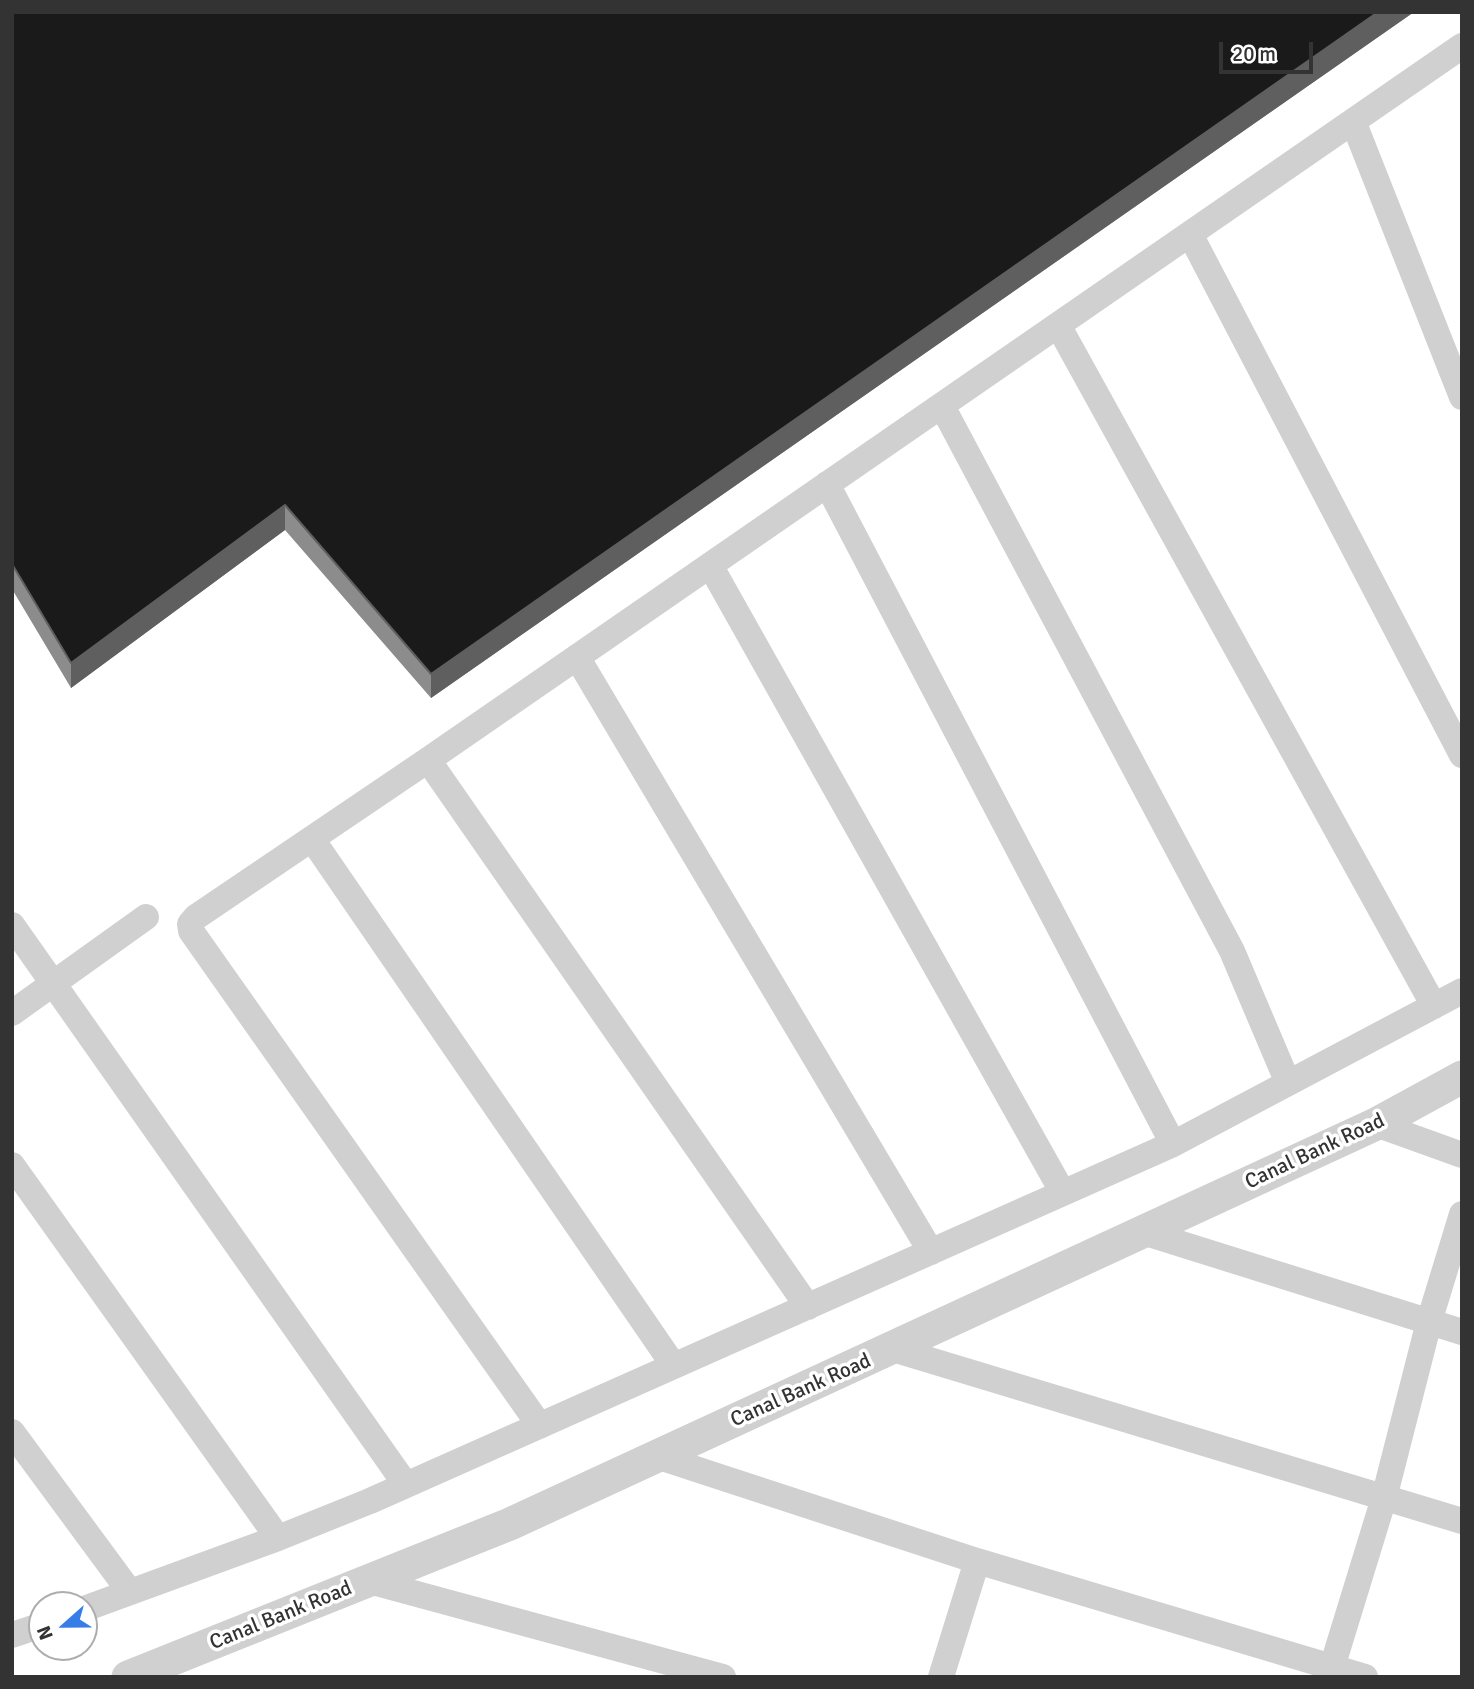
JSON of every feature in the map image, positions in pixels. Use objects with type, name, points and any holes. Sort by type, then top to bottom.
[{"type":"street","points":[[540,1426],[191,931],[190,924],[195,917],[1191,236],[1462,46]]},
{"type":"street","points":[[1353,121],[1462,397]]},
{"type":"street","points":[[1191,236],[1462,755]]},
{"type":"street","points":[[1058,325],[1434,1006]]},
{"type":"street","points":[[942,406],[1232,951],[1289,1083]]},
{"type":"street","points":[[827,484],[1173,1144]]},
{"type":"street","points":[[710,565],[1063,1193]]},
{"type":"street","points":[[577,657],[930,1252]]},
{"type":"street","points":[[428,760],[808,1307]]},
{"type":"street","points":[[312,839],[674,1366]]},
{"type":"street","points":[[12,1013],[146,917]]},
{"type":"street","points":[[12,925],[406,1485]]},
{"type":"street","points":[[98,1604],[278,1538],[406,1485],[1173,1144],[1462,992]]},
{"type":"street","name":"Canal Bank Road","points":[[128,1677],[510,1524],[1376,1124],[1462,1077]]},
{"type":"street","points":[[1376,1124],[1462,1155]]},
{"type":"street","points":[[12,1165],[278,1538]]},
{"type":"street","points":[[1330,1672],[1384,1498],[1429,1322],[1462,1214]]},
{"type":"street","points":[[1143,1232],[1462,1332]]},
{"type":"street","points":[[893,1349],[1462,1521]]},
{"type":"street","points":[[12,1432],[130,1592]]},
{"type":"street","points":[[656,1456],[976,1561],[1330,1672],[1365,1677]]},
{"type":"street","points":[[941,1677],[976,1561]]},
{"type":"street","points":[[369,1581],[723,1677]]},
{"type":"building","points":[[12,12],[1378,12],[431,674],[285,505],[71,663],[12,564]]}]
